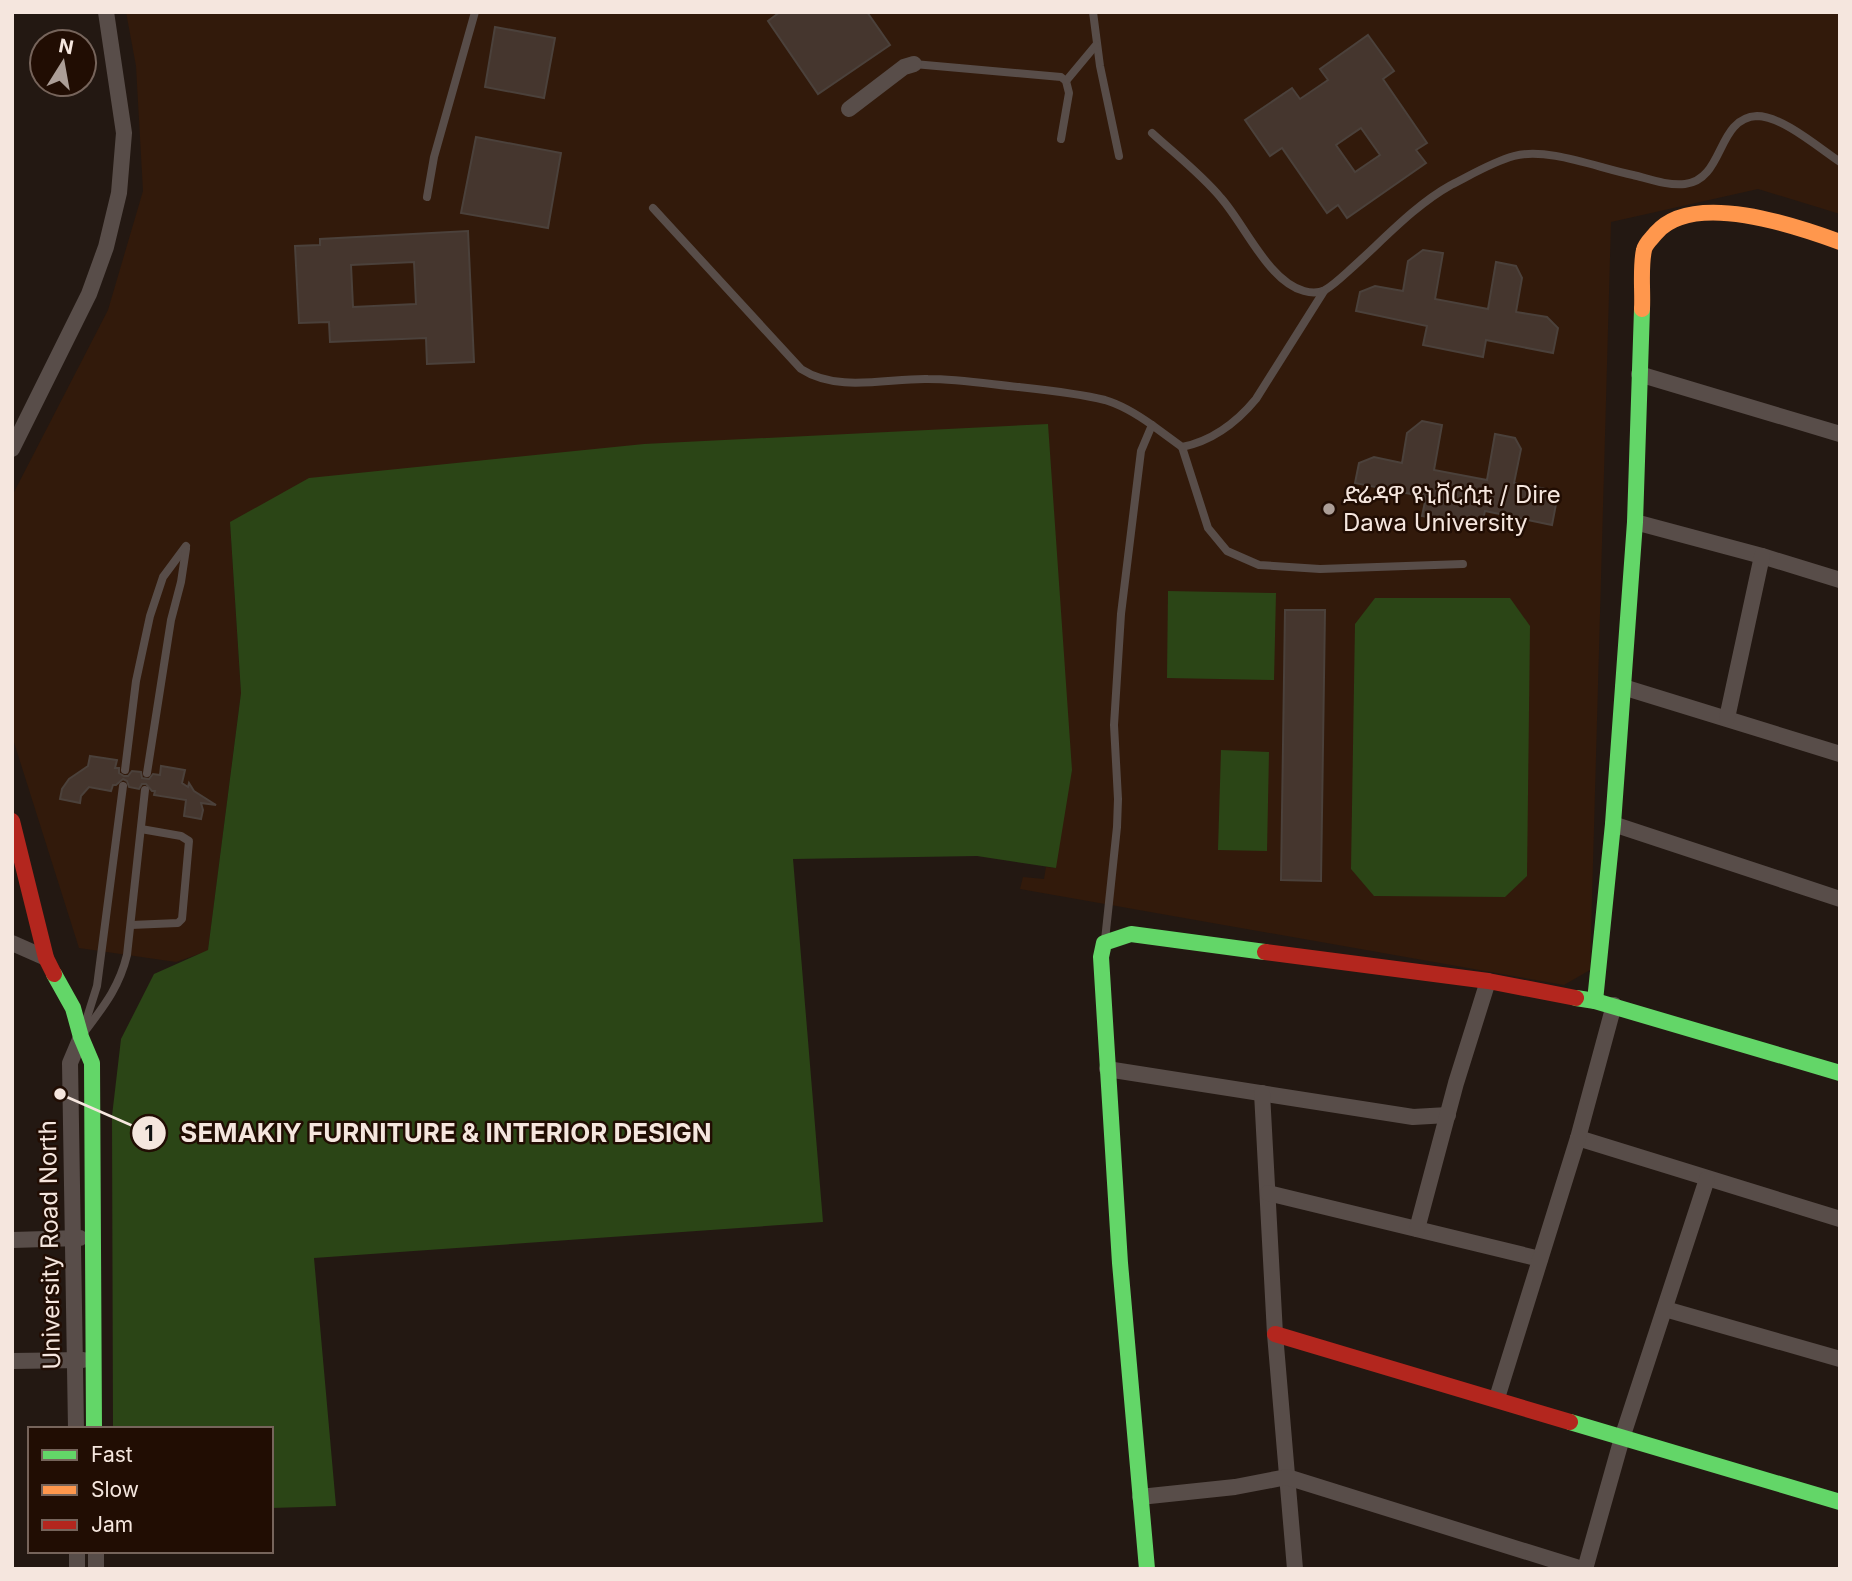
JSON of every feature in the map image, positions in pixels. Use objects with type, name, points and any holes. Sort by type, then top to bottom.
[{"type":"street","points":[[12,449],[89,294],[106,247],[119,193],[124,133],[106,12]]},
{"type":"street","points":[[849,109],[904,67],[914,64]]},
{"type":"street","points":[[1595,1001],[1613,824],[1634,522],[1644,248],[1650,236],[1660,227],[1685,216],[1741,213],[1800,227],[1840,242]]},
{"type":"street","points":[[1639,374],[1840,434]]},
{"type":"street","points":[[1634,522],[1840,580]]},
{"type":"street","points":[[1727,718],[1762,556]]},
{"type":"street","points":[[1623,687],[1840,754]]},
{"type":"street","points":[[1613,824],[1840,899]]},
{"type":"street","points":[[13,829],[46,958],[73,1008],[81,1037]]},
{"type":"street","points":[[1147,1569],[1107,1069],[1101,957],[1104,943],[1131,934],[1488,981],[1614,1005],[1840,1073]]},
{"type":"street","points":[[12,943],[46,958]]},
{"type":"street","points":[[1417,1229],[1488,981]]},
{"type":"street","points":[[1497,1398],[1578,1138],[1614,1005]]},
{"type":"street","name":"University Road North","points":[[81,1037],[92,1063],[94,1427]]},
{"type":"street","name":"University Road North","points":[[76,1427],[71,1063],[81,1037]]},
{"type":"street","points":[[1107,1069],[1413,1117],[1448,1115]]},
{"type":"street","points":[[1262,1093],[1275,1334],[1295,1569]]},
{"type":"street","points":[[1578,1138],[1840,1219]]},
{"type":"street","points":[[1140,1497],[1235,1487],[1287,1477],[1583,1569],[1622,1438],[1707,1179]]},
{"type":"street","points":[[1268,1194],[1540,1259]]},
{"type":"street","points":[[12,1240],[93,1237]]},
{"type":"street","points":[[1665,1310],[1840,1359]]},
{"type":"street","points":[[1275,1334],[1840,1502]]},
{"type":"street","points":[[12,1361],[94,1360]]},
{"type":"lane","points":[[427,197],[434,158],[475,12]]},
{"type":"lane","points":[[1093,12],[1096,44],[1119,156]]},
{"type":"lane","points":[[1066,81],[1096,44]]},
{"type":"lane","points":[[914,64],[1052,75],[1066,81]]},
{"type":"lane","points":[[1061,139],[1069,93],[1066,81]]},
{"type":"lane","points":[[1182,447],[1202,443],[1242,415],[1256,399],[1324,290],[1448,187],[1513,156],[1533,153],[1685,184],[1707,174],[1729,134],[1740,121],[1759,116],[1786,126],[1840,162]]},
{"type":"lane","points":[[1152,133],[1220,196],[1276,272],[1292,286],[1304,291],[1312,293],[1324,290]]},
{"type":"lane","points":[[653,208],[801,369],[812,376],[864,383],[926,378],[953,379],[1106,400],[1134,413],[1182,447],[1208,528],[1227,551],[1259,565],[1320,569],[1463,564]]},
{"type":"lane","points":[[1104,943],[1118,818],[1114,725],[1121,614],[1141,451],[1152,425]]},
{"type":"lane","points":[[125,769],[136,681],[150,616],[163,577],[186,546],[181,582],[171,620],[147,773]]},
{"type":"lane","points":[[81,1037],[97,986],[123,786]]},
{"type":"lane","points":[[81,1037],[113,994],[122,974],[131,925],[145,790]]},
{"type":"lane","points":[[131,925],[178,923],[182,919],[189,841],[181,836],[141,829]]},
{"type":"shaded area","name":"ድሬዳዋ ዩኒቨርሲቲ / Dire Dawa University","points":[[126,12],[1840,12],[1840,214],[1758,189],[1611,222],[1590,970],[1564,985],[1020,889],[1023,877],[1044,879],[1046,867],[1056,868],[230,522],[241,693],[208,951],[176,962],[79,948],[12,736],[12,496],[108,310],[143,191],[136,66]]},
{"type":"green space","points":[[1048,424],[1072,770],[1056,868],[977,856],[793,859],[823,1222],[314,1258],[336,1506],[273,1508],[273,1427],[113,1427],[112,1116],[121,1039],[154,974],[208,950],[241,693],[230,522],[309,478],[644,444]]},
{"type":"green space","points":[[1168,591],[1276,593],[1274,680],[1167,678]]},
{"type":"green space","points":[[1375,598],[1510,598],[1530,626],[1527,876],[1505,897],[1374,896],[1351,869],[1355,624]]},
{"type":"green space","points":[[1221,750],[1269,752],[1267,851],[1218,850]]},
{"type":"building","points":[[780,12],[867,12],[890,45],[818,94],[768,21]]},
{"type":"building","points":[[495,27],[555,38],[544,98],[485,87]]},
{"type":"building","points":[[1368,35],[1394,71],[1383,79],[1427,143],[1416,150],[1426,163],[1347,218],[1338,205],[1327,213],[1282,148],[1270,156],[1245,120],[1292,88],[1300,99],[1328,80],[1320,69]],"holes":[[[1361,128],[1380,155],[1355,172],[1336,145]]]},
{"type":"building","points":[[476,137],[561,153],[548,228],[461,213]]},
{"type":"building","points":[[468,231],[474,362],[427,364],[426,338],[330,342],[329,322],[299,323],[295,246],[320,245],[320,239]],"holes":[[[414,262],[416,304],[353,307],[351,265]]]},
{"type":"building","points":[[1423,250],[1443,253],[1435,299],[1488,309],[1496,262],[1516,266],[1522,278],[1516,312],[1547,317],[1558,328],[1553,353],[1486,340],[1483,357],[1423,345],[1427,326],[1356,311],[1360,292],[1375,286],[1403,291],[1408,261]]},
{"type":"building","points":[[1422,421],[1442,425],[1434,470],[1487,480],[1495,434],[1515,438],[1521,449],[1514,483],[1546,489],[1557,499],[1552,525],[1485,511],[1481,528],[1422,516],[1426,497],[1355,483],[1359,463],[1374,457],[1402,463],[1407,433]]},
{"type":"building","points":[[1285,610],[1325,610],[1321,881],[1281,880]]},
{"type":"building","points":[[90,756],[117,760],[115,768],[119,768],[119,773],[124,776],[128,776],[132,771],[141,772],[142,778],[149,779],[153,774],[160,775],[161,766],[185,770],[182,783],[188,787],[189,783],[194,791],[216,805],[201,803],[201,819],[184,816],[186,800],[154,795],[155,791],[146,784],[142,784],[139,789],[129,787],[123,779],[113,785],[111,791],[89,787],[81,796],[80,803],[60,799],[62,789],[69,779],[88,766]]},
{"type":"traffic: fast","points":[[1595,1001],[1613,824],[1635,522],[1642,309]]},
{"type":"traffic: fast","points":[[1147,1569],[1120,1263],[1101,957],[1104,943],[1131,934],[1265,952]]},
{"type":"traffic: fast","points":[[54,974],[73,1008],[92,1063],[94,1427]]},
{"type":"traffic: fast","points":[[1576,998],[1595,1001],[1840,1073]]},
{"type":"traffic: fast","points":[[1570,1422],[1840,1502]]},
{"type":"traffic: slow","points":[[1642,309],[1642,264],[1645,248],[1656,233],[1673,220],[1694,214],[1745,215],[1840,242]]},
{"type":"traffic: jam","points":[[12,821],[46,958],[54,974]]},
{"type":"traffic: jam","points":[[1265,952],[1488,981],[1576,998]]},
{"type":"traffic: jam","points":[[1275,1334],[1570,1422]]},
{"type":"place","name":"ድሬዳዋ ዩኒቨርሲቲ / Dire Dawa University","points":[[1329,509]]},
{"type":"place","name":"SEMAKIY FURNITURE & INTERIOR DESIGN","points":[[60,1094]]}]
